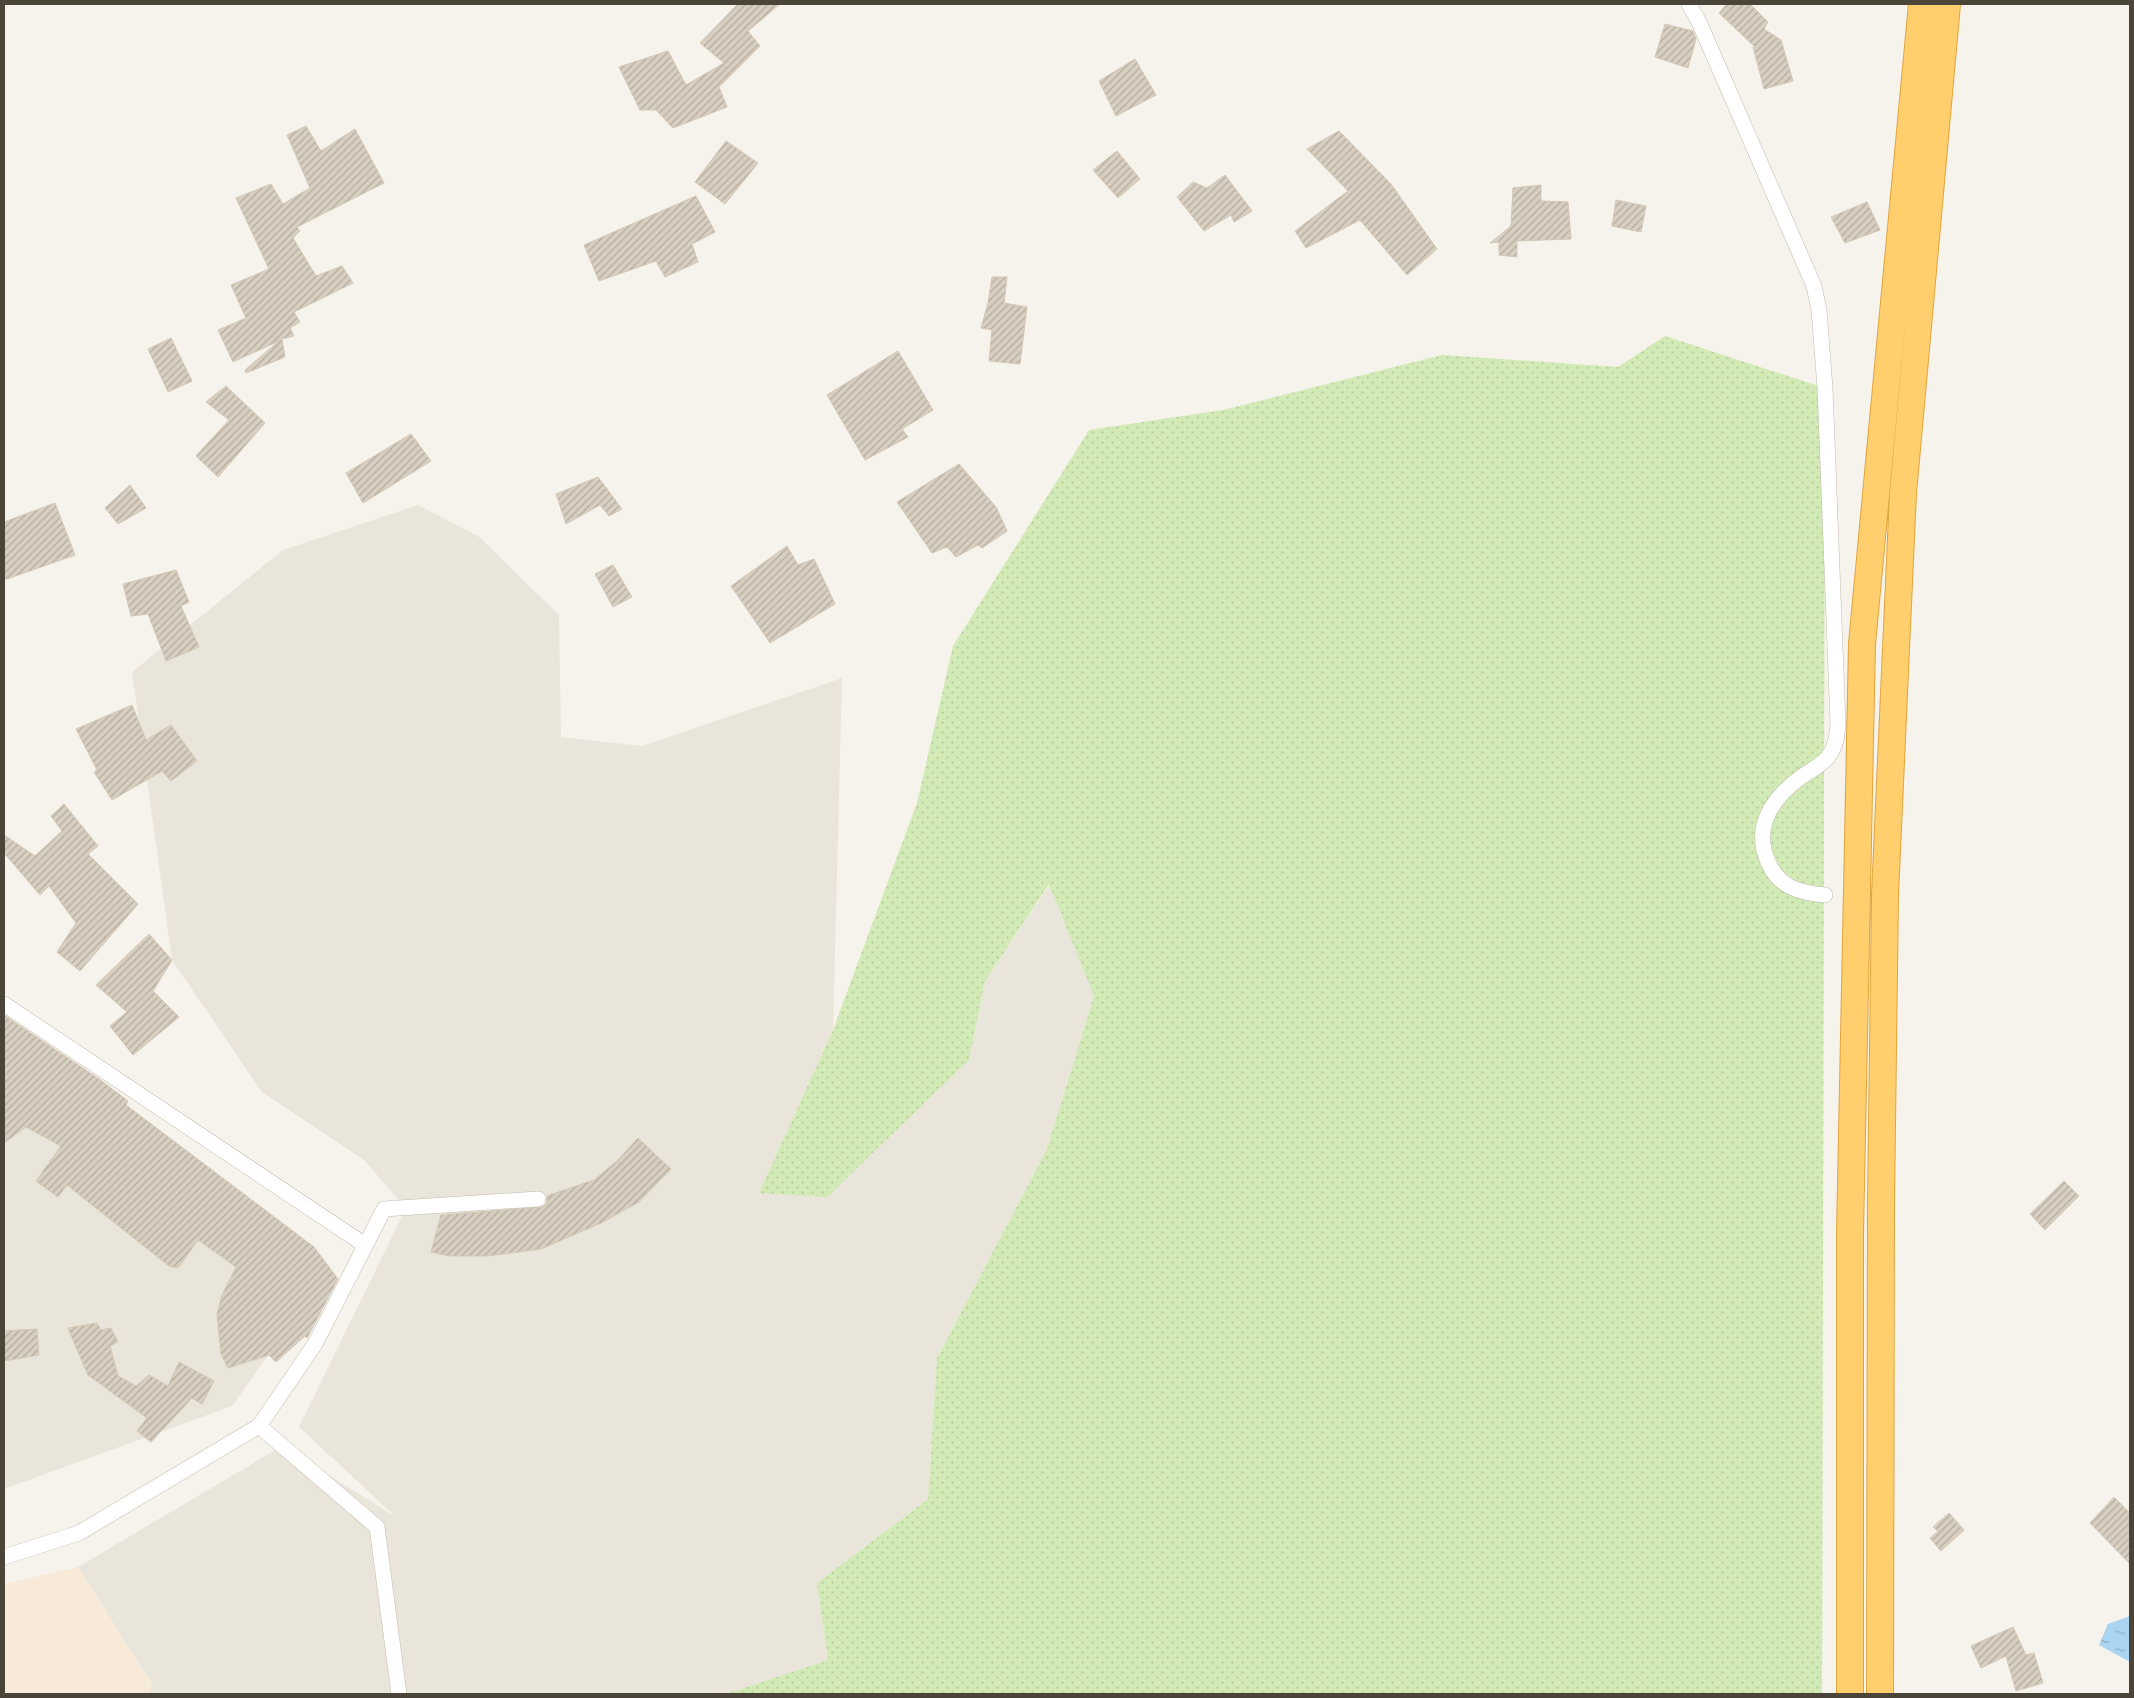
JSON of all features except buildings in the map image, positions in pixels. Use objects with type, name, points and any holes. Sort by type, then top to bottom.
[{"type":"highway","points":[[1850,1694],[1850,1243],[1862,644],[1922,4]]},
{"type":"highway","points":[[1880,1694],[1881,1202],[1885,895],[1903,493],[1947,4]]},
{"type":"street","points":[[1689,4],[1699,22],[1810,277],[1819,310],[1825,388],[1838,724],[1836,743],[1828,758],[1791,784],[1770,806],[1762,836],[1765,856],[1774,874],[1788,886],[1803,893],[1826,895]]},
{"type":"street","points":[[4,1004],[365,1246]]},
{"type":"street","points":[[4,1557],[79,1533],[258,1426],[315,1344],[384,1209],[538,1199]]},
{"type":"street","points":[[258,1426],[377,1527],[399,1694]]},
{"type":"shaded area","points":[[418,505],[478,536],[559,615],[561,737],[642,746],[842,678],[833,1030],[760,1192],[969,1060],[985,981],[1050,884],[1094,996],[1047,1149],[937,1358],[928,1499],[817,1583],[828,1660],[726,1694],[149,1694],[152,1684],[78,1567],[282,1446],[396,1517],[299,1427],[406,1208],[364,1160],[262,1092],[172,960],[132,672],[283,550]]},
{"type":"shaded area","points":[[4,1052],[330,1268],[232,1406],[4,1489]]},
{"type":"shaded area","points":[[78,1567],[152,1685],[149,1694],[4,1694],[4,1584]]},
{"type":"green space","points":[[1665,336],[1825,388],[1822,1694],[726,1694],[828,1660],[817,1583],[928,1499],[937,1358],[1047,1149],[1094,996],[1049,884],[985,981],[969,1060],[827,1197],[759,1193],[833,1030],[917,803],[953,646],[1089,430],[1223,410],[1442,355],[1618,367]]},
{"type":"water","points":[[2130,1616],[2130,1662],[2099,1645],[2108,1624]]}]
